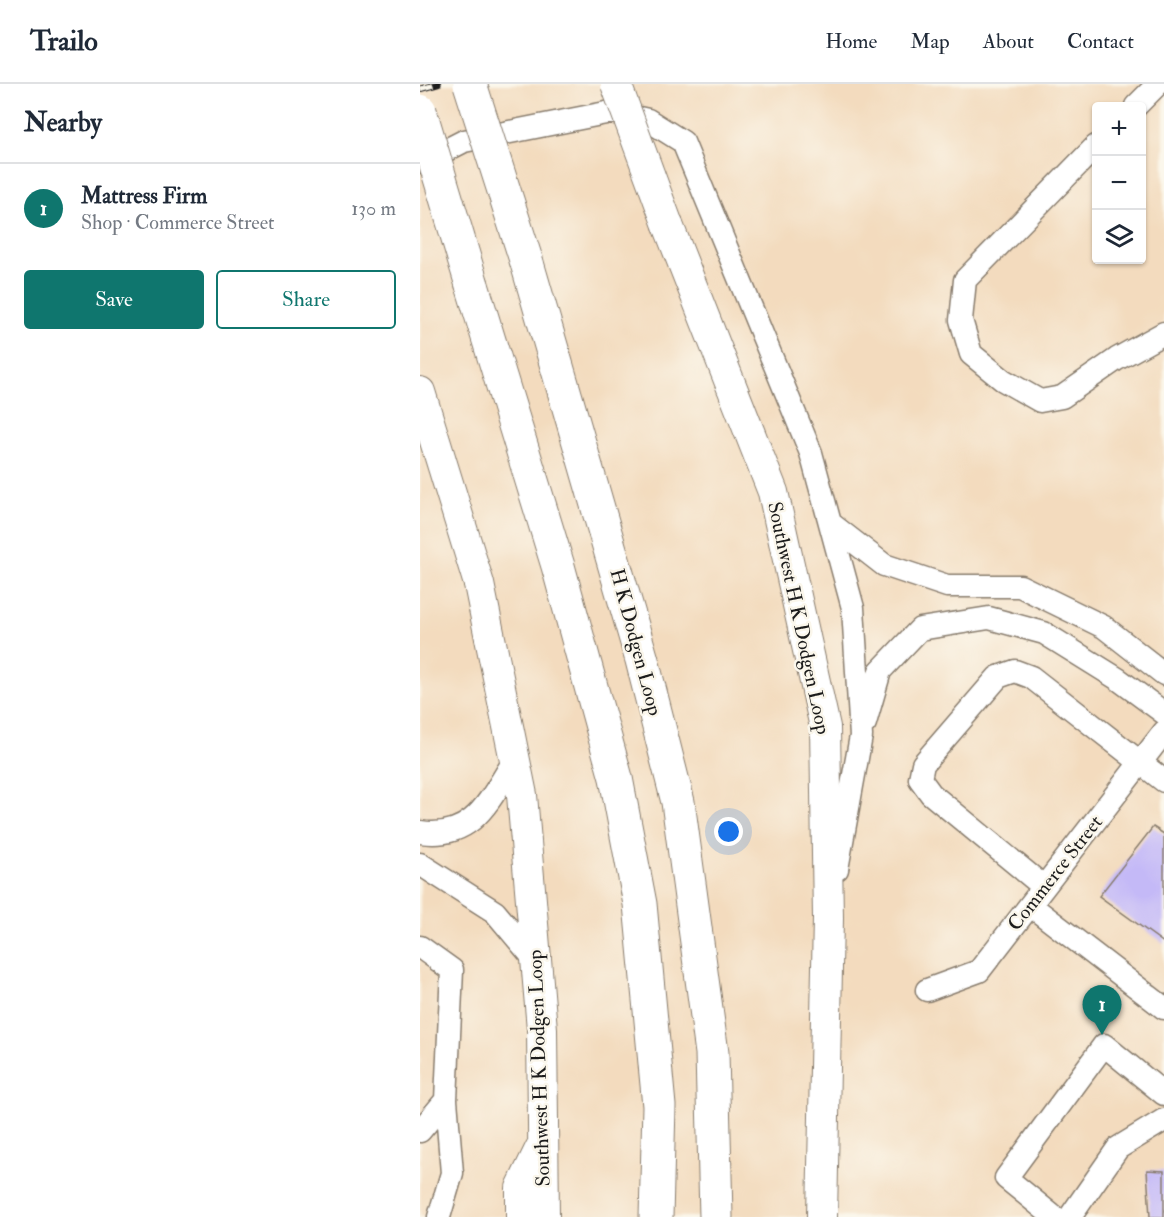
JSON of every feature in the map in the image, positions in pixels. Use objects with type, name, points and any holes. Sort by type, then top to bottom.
[{"type":"highway","name":"H K Dodgen Loop","points":[[470,84],[527,263],[642,660],[678,802],[712,1053],[716,1217]]},
{"type":"highway","points":[[420,111],[558,567],[616,778],[640,903],[658,1094],[656,1217]]},
{"type":"main road","name":"Southwest H K Dodgen Loop","points":[[616,84],[772,492],[825,727],[828,918],[822,1217]]},
{"type":"main road","name":"Southwest H K Dodgen Loop","points":[[420,392],[479,584],[522,795],[542,1029],[543,1217]]},
{"type":"main road","points":[[521,1217],[521,1188],[543,1144]]},
{"type":"main road","points":[[543,1144],[565,1217]]},
{"type":"main road","points":[[813,1217],[821,1185]]},
{"type":"main road","points":[[821,1185],[830,1217]]},
{"type":"street","points":[[1140,102],[1158,84]]},
{"type":"street","points":[[420,164],[464,141],[611,112],[648,120],[683,142],[811,453],[853,608],[861,736]]},
{"type":"street","points":[[1092,150],[964,280],[961,320],[971,354],[1003,380],[1040,401],[1062,397],[1117,358],[1164,333]]},
{"type":"street","points":[[830,523],[884,565],[915,576],[947,586],[1020,586],[1104,627],[1164,674]]},
{"type":"street","points":[[828,918],[861,736],[880,671],[921,629],[989,618],[1044,633],[1118,679],[1164,713]]},
{"type":"street","points":[[1164,781],[1031,677],[1015,671],[998,676],[922,764],[920,779],[931,794],[1037,896],[1164,1008]]},
{"type":"street","name":"Commerce Street","points":[[927,990],[979,971],[1164,732]]},
{"type":"street","points":[[420,832],[442,835],[470,822],[482,810],[514,761]]},
{"type":"street","points":[[420,864],[495,912],[536,961]]},
{"type":"street","points":[[420,947],[452,969],[446,1100],[452,1173],[439,1217]]},
{"type":"street","points":[[1054,1217],[1006,1179],[1104,1045],[1164,1094]]},
{"type":"street","points":[[420,1131],[446,1100]]},
{"type":"street","points":[[1070,1217],[1118,1148],[1164,1120]]},
{"type":"building","points":[[1153,827],[1164,834],[1164,943],[1099,896]]},
{"type":"building","points":[[1147,1170],[1164,1171],[1164,1217],[1150,1217]]},
{"type":"railway","points":[[420,89],[438,84]]},
{"type":"place","name":"Mattress Firm","points":[[1102,1035]]}]
